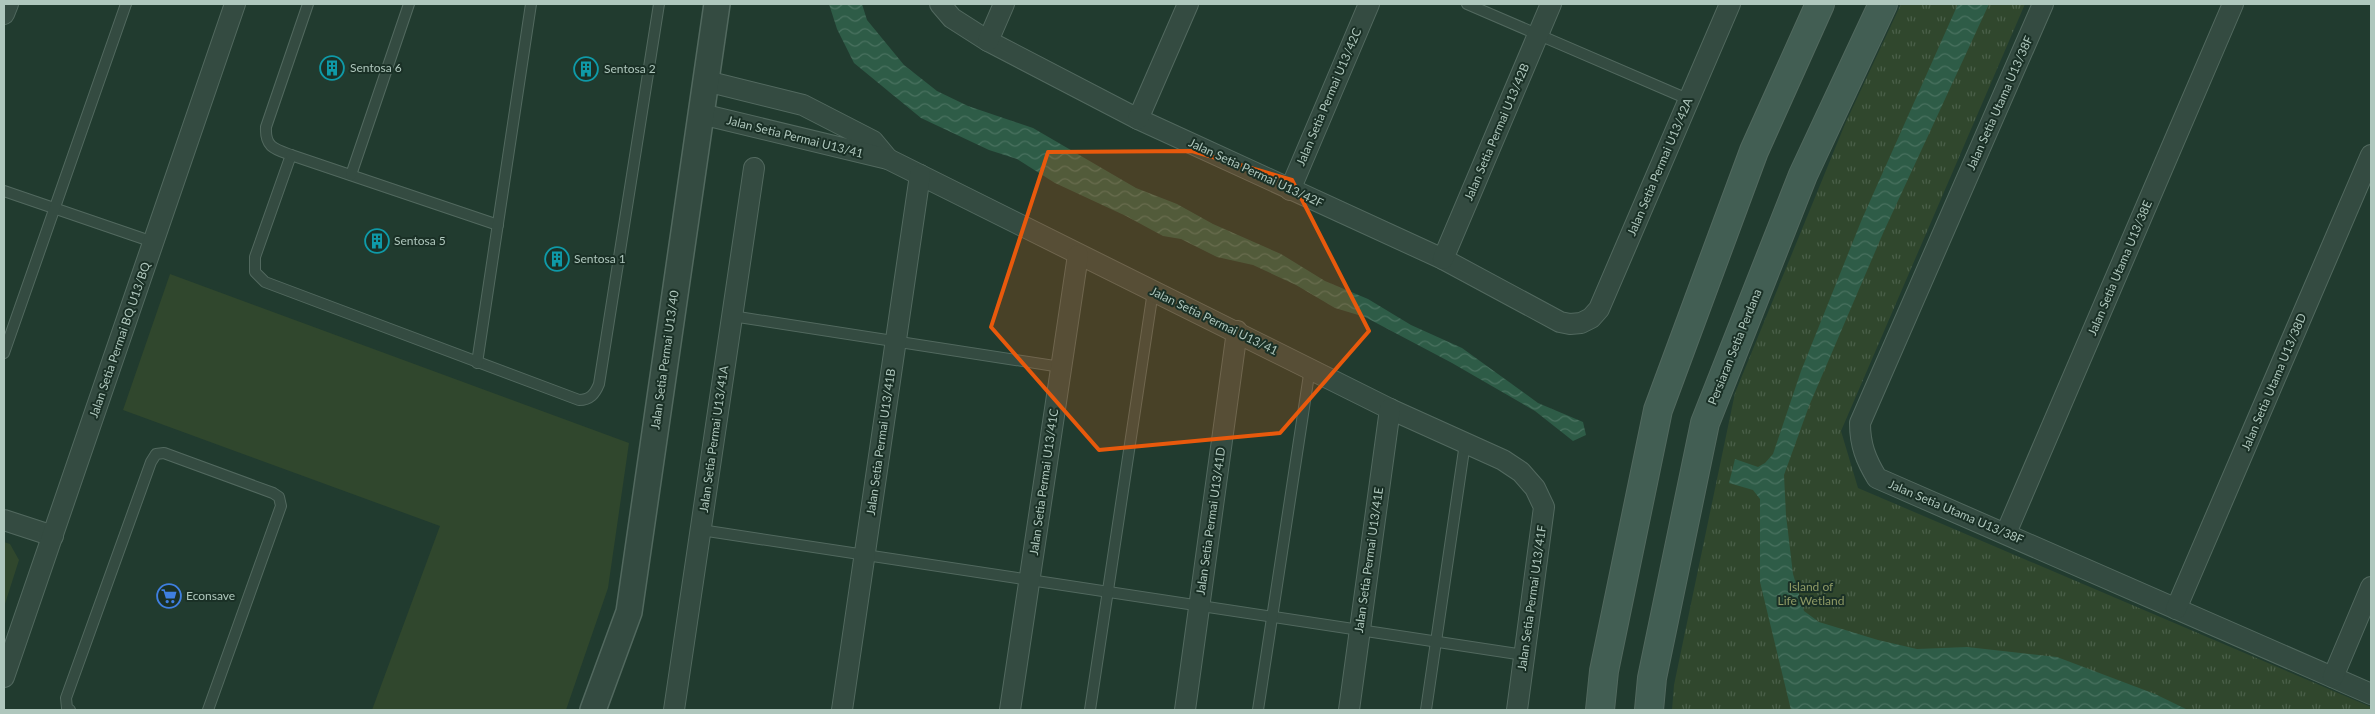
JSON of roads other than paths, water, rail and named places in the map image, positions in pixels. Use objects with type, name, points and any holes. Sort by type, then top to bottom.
[{"type":"main road","points":[[1600,710],[1604,671],[1658,410],[1754,151],[1820,4]]},
{"type":"main road","name":"Persiaran Setia Perdana","points":[[1649,710],[1652,678],[1705,423],[1803,175],[1883,4]]},
{"type":"street","points":[[4,14],[8,4]]},
{"type":"street","name":"Jalan Setia Permai BQ U13/BQ","points":[[4,677],[235,4]]},
{"type":"street","name":"Jalan Setia Permai U13/40","points":[[593,710],[628,612],[717,4]]},
{"type":"street","name":"Jalan Setia Permai U13/42F","points":[[940,4],[952,18],[988,41],[1138,119],[1443,259],[1560,322],[1570,324],[1581,323]]},
{"type":"street","points":[[988,41],[1004,4]]},
{"type":"street","points":[[1138,119],[1188,4]]},
{"type":"street","name":"Jalan Setia Permai U13/42C","points":[[1290,190],[1369,4]]},
{"type":"street","name":"Jalan Setia Permai U13/42B","points":[[1443,259],[1551,4]]},
{"type":"street","name":"Jalan Setia Permai U13/42A","points":[[1581,323],[1591,318],[1599,309],[1730,4]]},
{"type":"street","name":"Jalan Setia Utama U13/38F","points":[[2044,4],[1860,423],[1860,441],[1866,460],[1877,478],[2371,694]]},
{"type":"street","name":"Jalan Setia Utama U13/38E","points":[[2006,533],[2233,4]]},
{"type":"street","name":"Jalan Setia Permai U13/41","points":[[706,81],[803,105],[873,141],[888,159]]},
{"type":"street","name":"Jalan Setia Permai U13/41","points":[[701,114],[888,159],[1390,409],[1503,460],[1521,472],[1535,488]]},
{"type":"street","name":"Jalan Setia Utama U13/38D","points":[[2176,609],[2371,155]]},
{"type":"street","name":"Jalan Setia Permai U13/41A","points":[[674,710],[754,168]]},
{"type":"street","name":"Jalan Setia Permai U13/41B","points":[[842,710],[920,174]]},
{"type":"street","name":"Jalan Setia Permai U13/41C","points":[[1010,710],[1078,255]]},
{"type":"street","name":"Jalan Setia Permai U13/41D","points":[[1185,710],[1237,332]]},
{"type":"street","name":"Jalan Setia Permai U13/41E","points":[[1349,710],[1390,409]]},
{"type":"street","name":"Jalan Setia Permai U13/41F","points":[[1517,710],[1544,507],[1535,488]]},
{"type":"street","points":[[4,520],[52,536]]},
{"type":"street","points":[[2333,677],[2371,586]]},
{"type":"lane","points":[[4,353],[126,4]]},
{"type":"lane","points":[[308,4],[266,127],[267,142],[271,148],[498,225]]},
{"type":"lane","points":[[351,175],[409,4]]},
{"type":"lane","points":[[476,363],[531,4]]},
{"type":"lane","points":[[291,155],[254,257],[255,272],[265,282],[476,363],[579,400],[585,400],[596,392],[599,384],[659,4]]},
{"type":"lane","points":[[1467,4],[1690,100]]},
{"type":"lane","points":[[4,191],[153,242]]},
{"type":"lane","points":[[1090,710],[1153,291]]},
{"type":"lane","points":[[732,316],[896,343],[1061,367]]},
{"type":"lane","points":[[1258,710],[1310,368]]},
{"type":"lane","points":[[1426,710],[1465,443]]},
{"type":"lane","points":[[70,710],[66,698],[156,454],[164,454],[279,497],[281,506],[208,710]]},
{"type":"lane","points":[[701,530],[1524,655]]},
{"type":"water","points":[[829,4],[862,4],[867,20],[904,65],[937,91],[968,106],[1033,128],[1136,188],[1177,204],[1213,224],[1281,254],[1325,281],[1368,299],[1411,325],[1462,348],[1538,403],[1583,422],[1586,435],[1573,441],[1535,411],[1452,363],[1365,317],[1335,308],[1296,285],[1253,265],[1217,257],[1181,239],[1163,236],[1126,216],[1055,183],[1017,159],[989,150],[921,118],[854,63],[837,29]]},
{"type":"water","points":[[1958,4],[1989,4],[1884,231],[1809,406],[1784,475],[1786,515],[1793,574],[1804,611],[1819,622],[1878,640],[1917,649],[1967,647],[2057,657],[2155,694],[2188,710],[1791,710],[1760,582],[1760,499],[1753,490],[1729,483],[1735,459],[1758,467],[1765,463],[1773,454],[1801,371],[1862,219]]},
{"type":"place","name":"Sentosa 6","points":[[332,68]]},
{"type":"place","name":"Sentosa 2","points":[[586,69]]},
{"type":"place","name":"Sentosa 5","points":[[377,241]]},
{"type":"place","name":"Sentosa 1","points":[[557,259]]},
{"type":"place","name":"Econsave","points":[[169,596]]},
{"type":"park label","name":"Island of Life Wetland","points":[[1811,594]]}]
